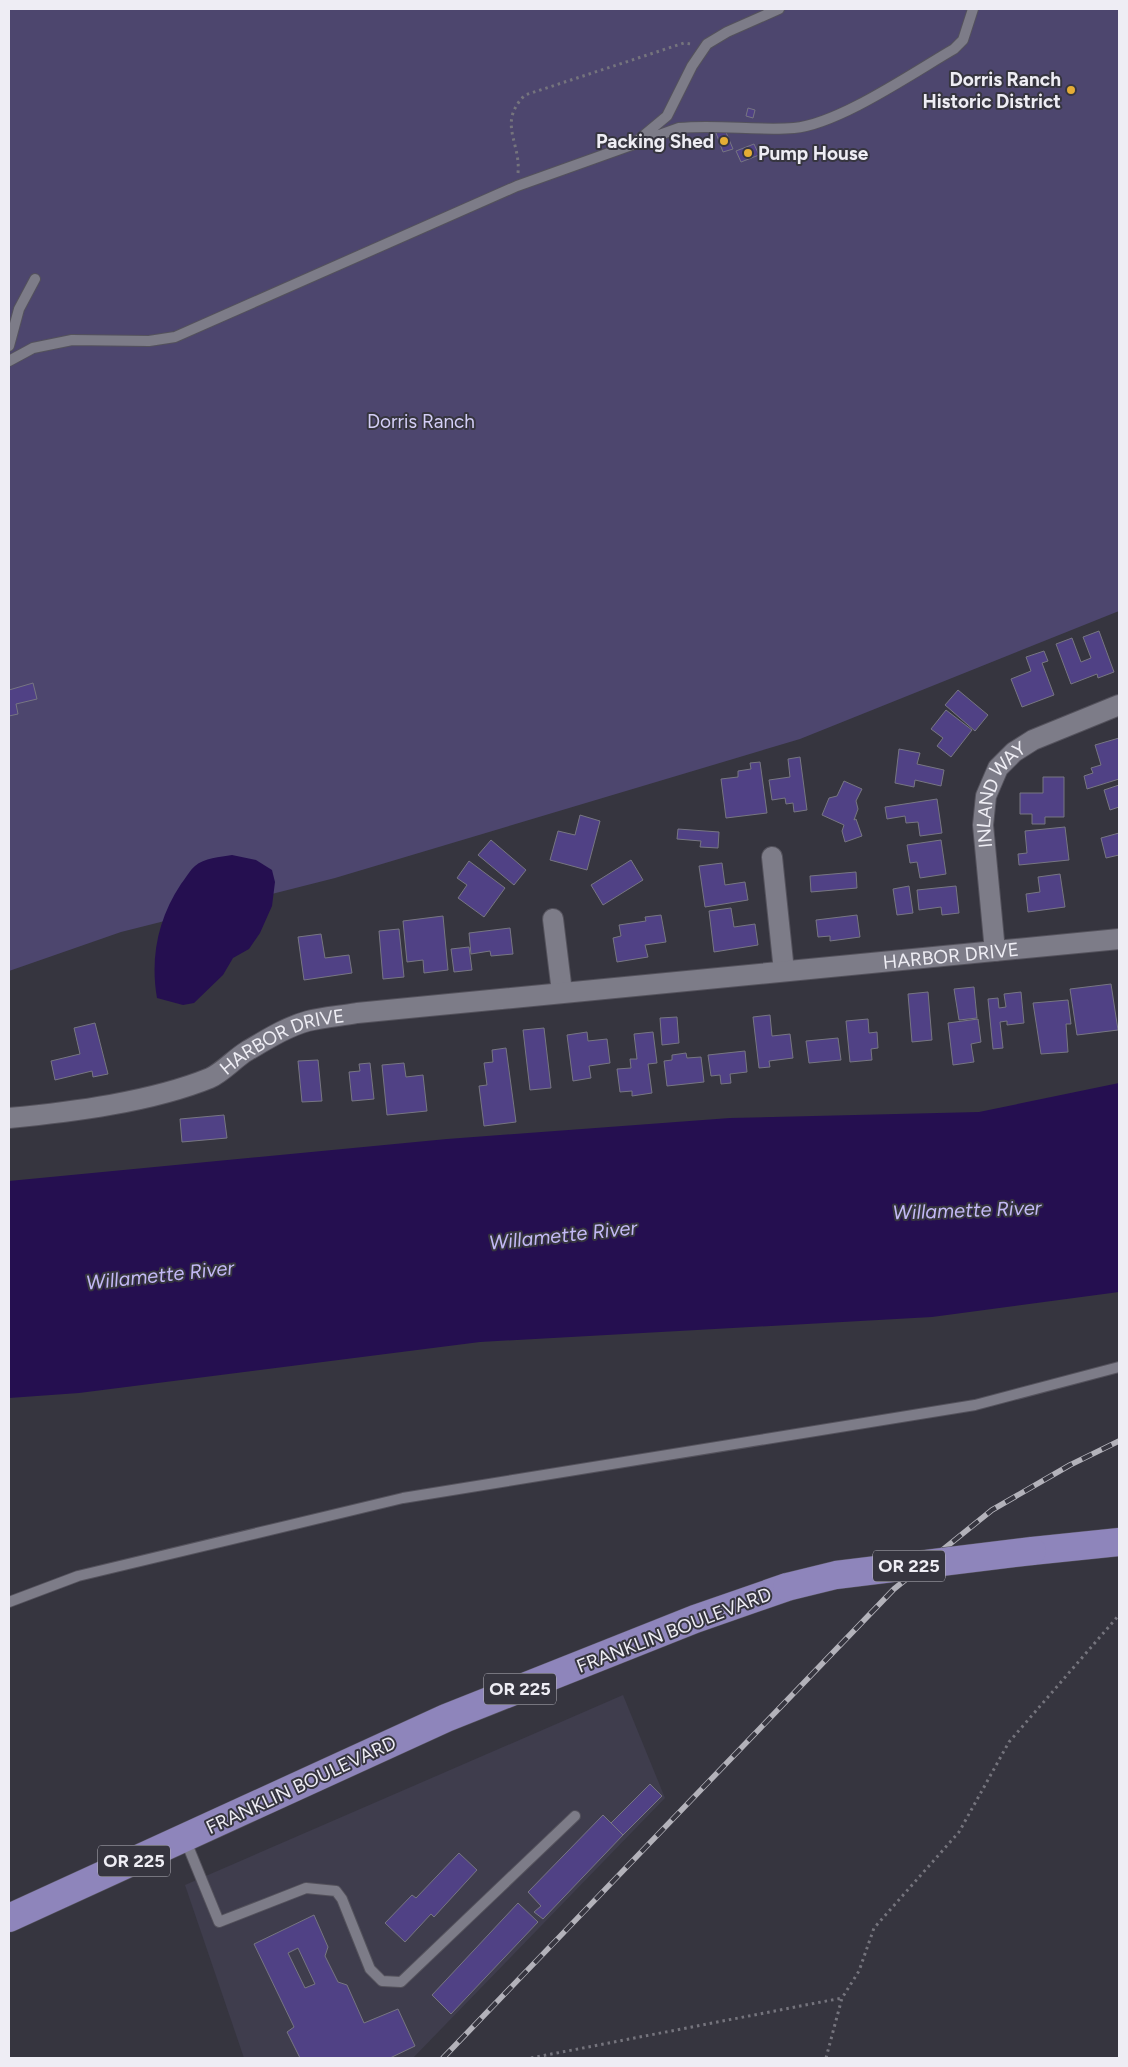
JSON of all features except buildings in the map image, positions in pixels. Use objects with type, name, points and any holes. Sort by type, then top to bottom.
[{"type":"main road","name":"FRANKLIN BOULEVARD","points":[[9,1918],[446,1718],[695,1619],[787,1587],[836,1575],[1119,1542]]},
{"type":"street","name":"INLAND WAY","points":[[995,951],[983,825],[986,796],[998,768],[1014,752],[1033,740],[1119,705]]},
{"type":"street","points":[[772,857],[784,971]]},
{"type":"street","points":[[553,919],[562,992]]},
{"type":"street","name":"HARBOR DRIVE","points":[[9,1118],[48,1114],[151,1096],[182,1088],[212,1077],[243,1053],[270,1037],[308,1022],[357,1013],[1119,939]]},
{"type":"lane","points":[[634,144],[657,122],[667,116],[692,66],[707,44],[778,9]]},
{"type":"lane","points":[[9,361],[33,348],[72,340],[149,341],[175,337],[517,186],[679,128],[701,126],[795,128],[842,114],[954,49],[963,40],[973,9]]},
{"type":"lane","points":[[9,346],[19,309],[35,279]]},
{"type":"lane","points":[[9,1602],[78,1576],[403,1498],[974,1405],[1119,1367]]},
{"type":"lane","points":[[184,1838],[219,1922],[306,1888],[336,1891],[342,1899],[370,1969],[382,1981],[401,1982],[575,1816]]},
{"type":"path","points":[[517,186],[518,168],[510,120],[514,106],[525,95],[684,44],[707,44]]},
{"type":"path","points":[[826,2058],[842,1998],[859,1971],[874,1928],[959,1832],[1009,1742],[1119,1615]]},
{"type":"path","points":[[531,2058],[842,1998]]},
{"type":"shaded area","points":[[623,1695],[665,1798],[413,2058],[244,2058],[185,1885]]},
{"type":"green space","name":"Dorris Ranch","points":[[9,9],[1119,9],[1119,611],[800,739],[335,878],[121,932],[9,971]]},
{"type":"water","points":[[232,855],[256,860],[272,870],[275,882],[272,906],[260,933],[249,949],[233,958],[223,975],[194,1003],[183,1005],[157,998],[155,953],[161,924],[173,897],[189,872],[199,863],[212,858]]},
{"type":"water","name":"Willamette River","points":[[1119,1083],[1119,1292],[932,1317],[480,1342],[79,1393],[9,1398],[9,1181],[447,1139],[730,1118],[979,1112]]},
{"type":"railway","points":[[443,2058],[894,1589],[992,1510],[1070,1465],[1119,1441]]},
{"type":"place","name":"Dorris Ranch Historic District","points":[[1071,90]]},
{"type":"place","name":"Packing Shed","points":[[724,141]]},
{"type":"place","name":"Pump House","points":[[748,153]]}]
